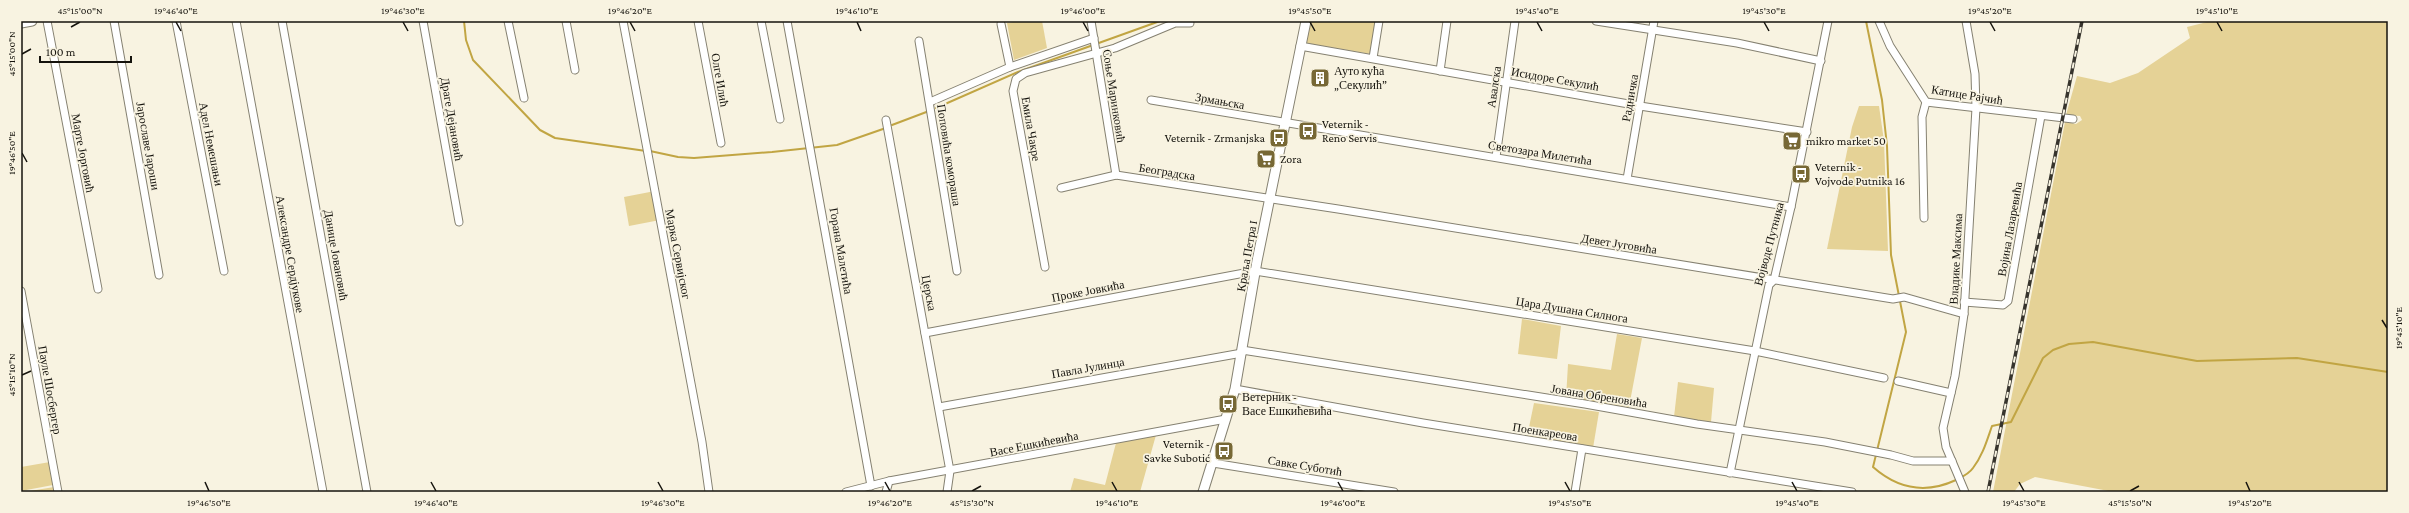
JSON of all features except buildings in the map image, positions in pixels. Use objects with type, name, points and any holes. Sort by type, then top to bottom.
[{"type":"street","name":"Марте Јорговић","points":[[47,21],[98,289]]},
{"type":"street","name":"Јарославе Јароши","points":[[114,21],[159,275]]},
{"type":"street","name":"Адел Немешањи","points":[[176,21],[224,271]]},
{"type":"street","name":"Александре Сердјукове","points":[[236,21],[323,492]]},
{"type":"street","name":"Данице Јовановић","points":[[282,21],[367,492]]},
{"type":"street","name":"Драге Дејановић","points":[[423,21],[460,222]]},
{"type":"street","points":[[508,21],[524,98]]},
{"type":"street","points":[[566,21],[575,70]]},
{"type":"street","name":"Марка Сервијског","points":[[623,21],[701,434],[709,492]]},
{"type":"street","name":"Олге Илић","points":[[698,21],[721,143]]},
{"type":"street","points":[[761,21],[780,119]]},
{"type":"street","name":"Горана Малетића","points":[[787,21],[872,486]]},
{"type":"street","name":"Соње Маринковић","points":[[1091,21],[1116,175]]},
{"type":"street","name":"Краља Петра I","points":[[1203,492],[1235,388],[1255,271],[1306,21]]},
{"type":"street","points":[[1373,58],[1379,21]]},
{"type":"street","points":[[1440,71],[1447,21]]},
{"type":"street","name":"Авалска","points":[[1496,157],[1515,21]]},
{"type":"street","points":[[1596,21],[1652,31],[1737,43],[1821,61]]},
{"type":"street","name":"Радничка","points":[[1627,178],[1654,21]]},
{"type":"street","name":"Војводе Путника","points":[[1730,473],[1769,285],[1774,280],[1791,207],[1828,21]]},
{"type":"street","name":"Катице Рајчић","points":[[1879,21],[1890,46],[1926,102],[2073,119]]},
{"type":"street","name":"Владике Максима","points":[[1965,492],[1943,438],[1943,428],[1951,393],[1964,314],[1976,108],[1975,74],[1966,21]]},
{"type":"street","points":[[1096,53],[1175,23],[1190,23]]},
{"type":"street","points":[[1001,24],[1010,67]]},
{"type":"street","points":[[930,102],[1010,67],[1094,38]]},
{"type":"street","name":"Поповића комораша","points":[[919,41],[957,272]]},
{"type":"street","name":"Исидоре Секулић","points":[[1300,46],[1506,81],[1640,106],[1807,132]]},
{"type":"street","name":"Емила Чакре","points":[[1045,267],[1013,86],[1016,79],[1025,73],[1096,53]]},
{"type":"street","name":"Зрмањска","points":[[1151,100],[1285,123]]},
{"type":"street","points":[[1924,218],[1922,117],[1926,102]]},
{"type":"street","name":"Војина Лазаревића","points":[[1964,302],[2003,305],[2008,301],[2041,116]]},
{"type":"street","name":"Церска","points":[[886,120],[950,471],[947,492]]},
{"type":"street","name":"Светозара Милетића","points":[[1285,123],[1627,178],[1791,207]]},
{"type":"street","name":"Београдска","points":[[1061,188],[1116,175],[1269,199]]},
{"type":"street","name":"Девет Југовића","points":[[1269,199],[1893,299],[1904,297],[1964,314]]},
{"type":"street","name":"Проке Јовкића","points":[[925,333],[1255,271]]},
{"type":"street","name":"Цара Душана Силнога","points":[[1255,271],[1755,351],[1884,378]]},
{"type":"street","name":"Пауле Шосбергер","points":[[21,291],[58,492]]},
{"type":"street","name":"Павла Јулинца","points":[[939,407],[1242,351]]},
{"type":"street","name":"Јована Обреновића","points":[[1242,351],[1585,404],[1685,423],[1739,429],[1877,452],[1914,461],[1952,461]]},
{"type":"street","points":[[1898,381],[1951,393]]},
{"type":"street","name":"Поенкареова","points":[[1235,388],[1423,423],[1852,492]]},
{"type":"street","name":"Васе Ешкићевића","points":[[846,492],[889,481],[950,471],[1226,419]]},
{"type":"street","points":[[1575,492],[1582,449]]},
{"type":"street","name":"Савке Суботић","points":[[1213,463],[1394,492]]},
{"type":"street","points":[[886,492],[889,481]]},
{"type":"shaded area","points":[[1020,21],[1042,21],[1047,48],[1014,60],[1007,23]]},
{"type":"shaded area","points":[[1310,21],[1376,21],[1371,54],[1305,43]]},
{"type":"shaded area","points":[[2211,21],[2388,21],[2388,492],[2114,492],[2035,477],[2020,484],[2014,492],[1993,492],[2065,122],[2076,124],[2082,120],[2080,116],[2066,115],[2077,76],[2110,83],[2138,73],[2190,38],[2187,27]]},
{"type":"shaded area","points":[[1859,106],[1879,106],[1884,141],[1888,251],[1827,249],[1852,127]]},
{"type":"shaded area","points":[[655,191],[660,220],[629,226],[624,197]]},
{"type":"shaded area","points":[[1522,319],[1561,326],[1557,359],[1518,354]]},
{"type":"shaded area","points":[[1617,334],[1642,338],[1629,407],[1566,398],[1568,364],[1611,370]]},
{"type":"shaded area","points":[[1678,382],[1714,388],[1711,422],[1674,417]]},
{"type":"shaded area","points":[[1534,403],[1599,412],[1593,448],[1527,437]]},
{"type":"shaded area","points":[[1156,435],[1140,492],[1070,492],[1074,478],[1105,485],[1116,443]]},
{"type":"shaded area","points":[[50,462],[53,485],[21,491],[21,467]]},
{"type":"shaded area","points":[[54,487],[55,492],[24,492]]},
{"type":"waterway","points":[[464,21],[466,40],[473,60],[540,130],[555,138],[646,151]]},
{"type":"waterway","points":[[936,108],[1018,72],[1160,21]]},
{"type":"waterway","points":[[1866,21],[1882,100],[1887,146],[1891,255],[1906,332],[1873,467],[1883,474],[1902,484],[1923,488],[1945,484],[1967,474],[1979,458],[1992,426],[2011,422],[2043,358],[2053,350],[2069,344],[2093,342],[2197,361],[2297,358],[2388,372]]},
{"type":"waterway","points":[[892,125],[929,111]]},
{"type":"waterway","points":[[650,151],[678,157],[694,158],[772,152],[837,145],[883,129]]},
{"type":"railway","points":[[1988,492],[2082,21]]},
{"type":"place","name":"Ауто кућа „Секулић”","points":[[1320,78]]},
{"type":"place","name":"Veternik - Reno Servis","points":[[1308,131]]},
{"type":"place","name":"Veternik - Zrmanjska","points":[[1279,138]]},
{"type":"place","name":"mikro market 50","points":[[1792,141]]},
{"type":"place","name":"Zora","points":[[1266,159]]},
{"type":"place","name":"Veternik - Vojvode Putnika 16","points":[[1801,174]]},
{"type":"place","name":"Ветерник - Васе Ешкићевића","points":[[1228,404]]},
{"type":"place","name":"Veternik - Savke Subotić","points":[[1224,451]]}]
